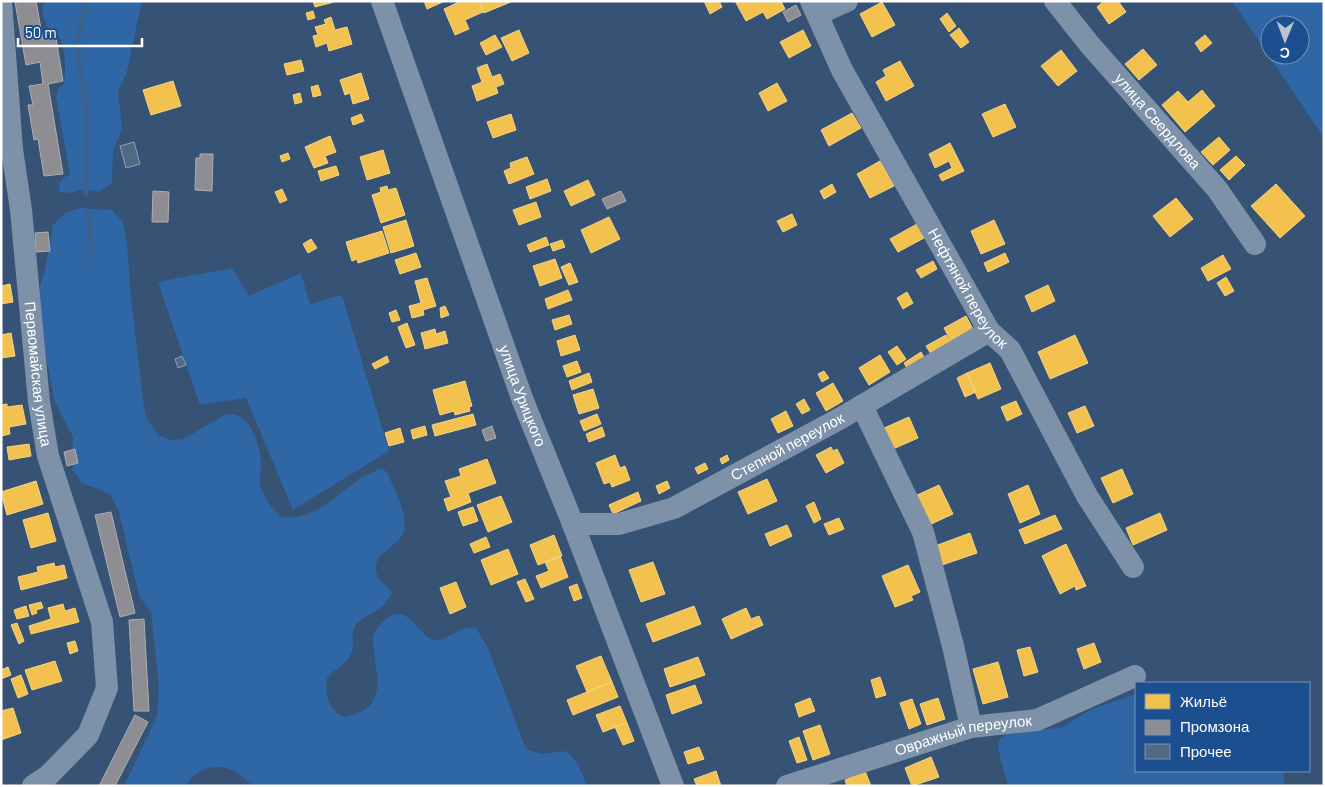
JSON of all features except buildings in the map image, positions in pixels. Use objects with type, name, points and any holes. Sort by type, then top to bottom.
[{"type":"street","name":"Первомайская улица","points":[[1,1],[7,152],[21,210],[34,364],[48,456],[102,622],[107,688],[88,735],[48,776],[33,786]]},
{"type":"street","name":"улица Урицкого","points":[[382,1],[523,401],[573,524],[674,786]]},
{"type":"street","points":[[815,8],[847,1]]},
{"type":"street","name":"улица Свердлова","points":[[1055,1],[1090,45],[1217,189],[1255,244]]},
{"type":"street","name":"Нефтяной переулок","points":[[815,8],[842,70],[989,331],[1010,350],[1087,496],[1133,567]]},
{"type":"street","name":"Степной переулок","points":[[573,524],[620,524],[674,508],[862,406],[989,331]]},
{"type":"street","points":[[862,406],[923,532],[953,646],[971,727]]},
{"type":"street","name":"Овражный переулок","points":[[787,786],[971,727],[1037,720],[1135,676]]},
{"type":"shaded area","points":[[46,1],[142,1],[126,75],[118,91],[122,129],[113,151],[112,183],[99,192],[82,189],[71,193],[60,192],[59,186],[61,181],[70,174],[56,97],[59,88],[64,84],[65,60],[62,42],[48,28],[44,20],[42,8]]},
{"type":"shaded area","points":[[1232,1],[1324,1],[1324,138],[1275,65],[1310,65],[1310,15],[1260,15],[1260,43]]},
{"type":"shaded area","points":[[81,208],[112,210],[123,222],[127,242],[131,298],[144,406],[146,417],[158,435],[170,440],[183,439],[225,415],[233,414],[240,417],[251,429],[258,445],[261,461],[261,488],[270,504],[281,517],[296,517],[310,513],[322,507],[369,474],[382,469],[387,472],[400,501],[405,524],[401,537],[377,561],[377,575],[392,592],[379,609],[359,621],[355,626],[353,649],[350,656],[327,678],[327,695],[334,710],[344,717],[360,712],[370,705],[375,696],[377,686],[373,635],[384,621],[394,615],[402,615],[409,619],[429,638],[436,640],[465,628],[476,628],[488,648],[526,749],[541,754],[564,751],[569,754],[578,764],[587,786],[253,786],[236,772],[227,768],[213,767],[194,775],[186,786],[124,786],[157,716],[159,686],[151,612],[139,596],[119,512],[110,494],[82,483],[72,469],[73,437],[55,402],[40,327],[40,287],[53,225],[65,213]]},
{"type":"shaded area","points":[[232,268],[249,296],[301,273],[310,304],[342,295],[389,451],[293,510],[246,398],[200,405],[158,282]]},
{"type":"shaded area","points":[[1135,694],[1135,772],[1284,772],[1284,784],[1008,786],[998,749],[999,740],[1006,735],[1062,727],[1092,709]]},
{"type":"waterway","points":[[86,194],[86,105],[78,55],[78,38],[87,1]]},
{"type":"waterway","points":[[88,212],[92,255]]}]
